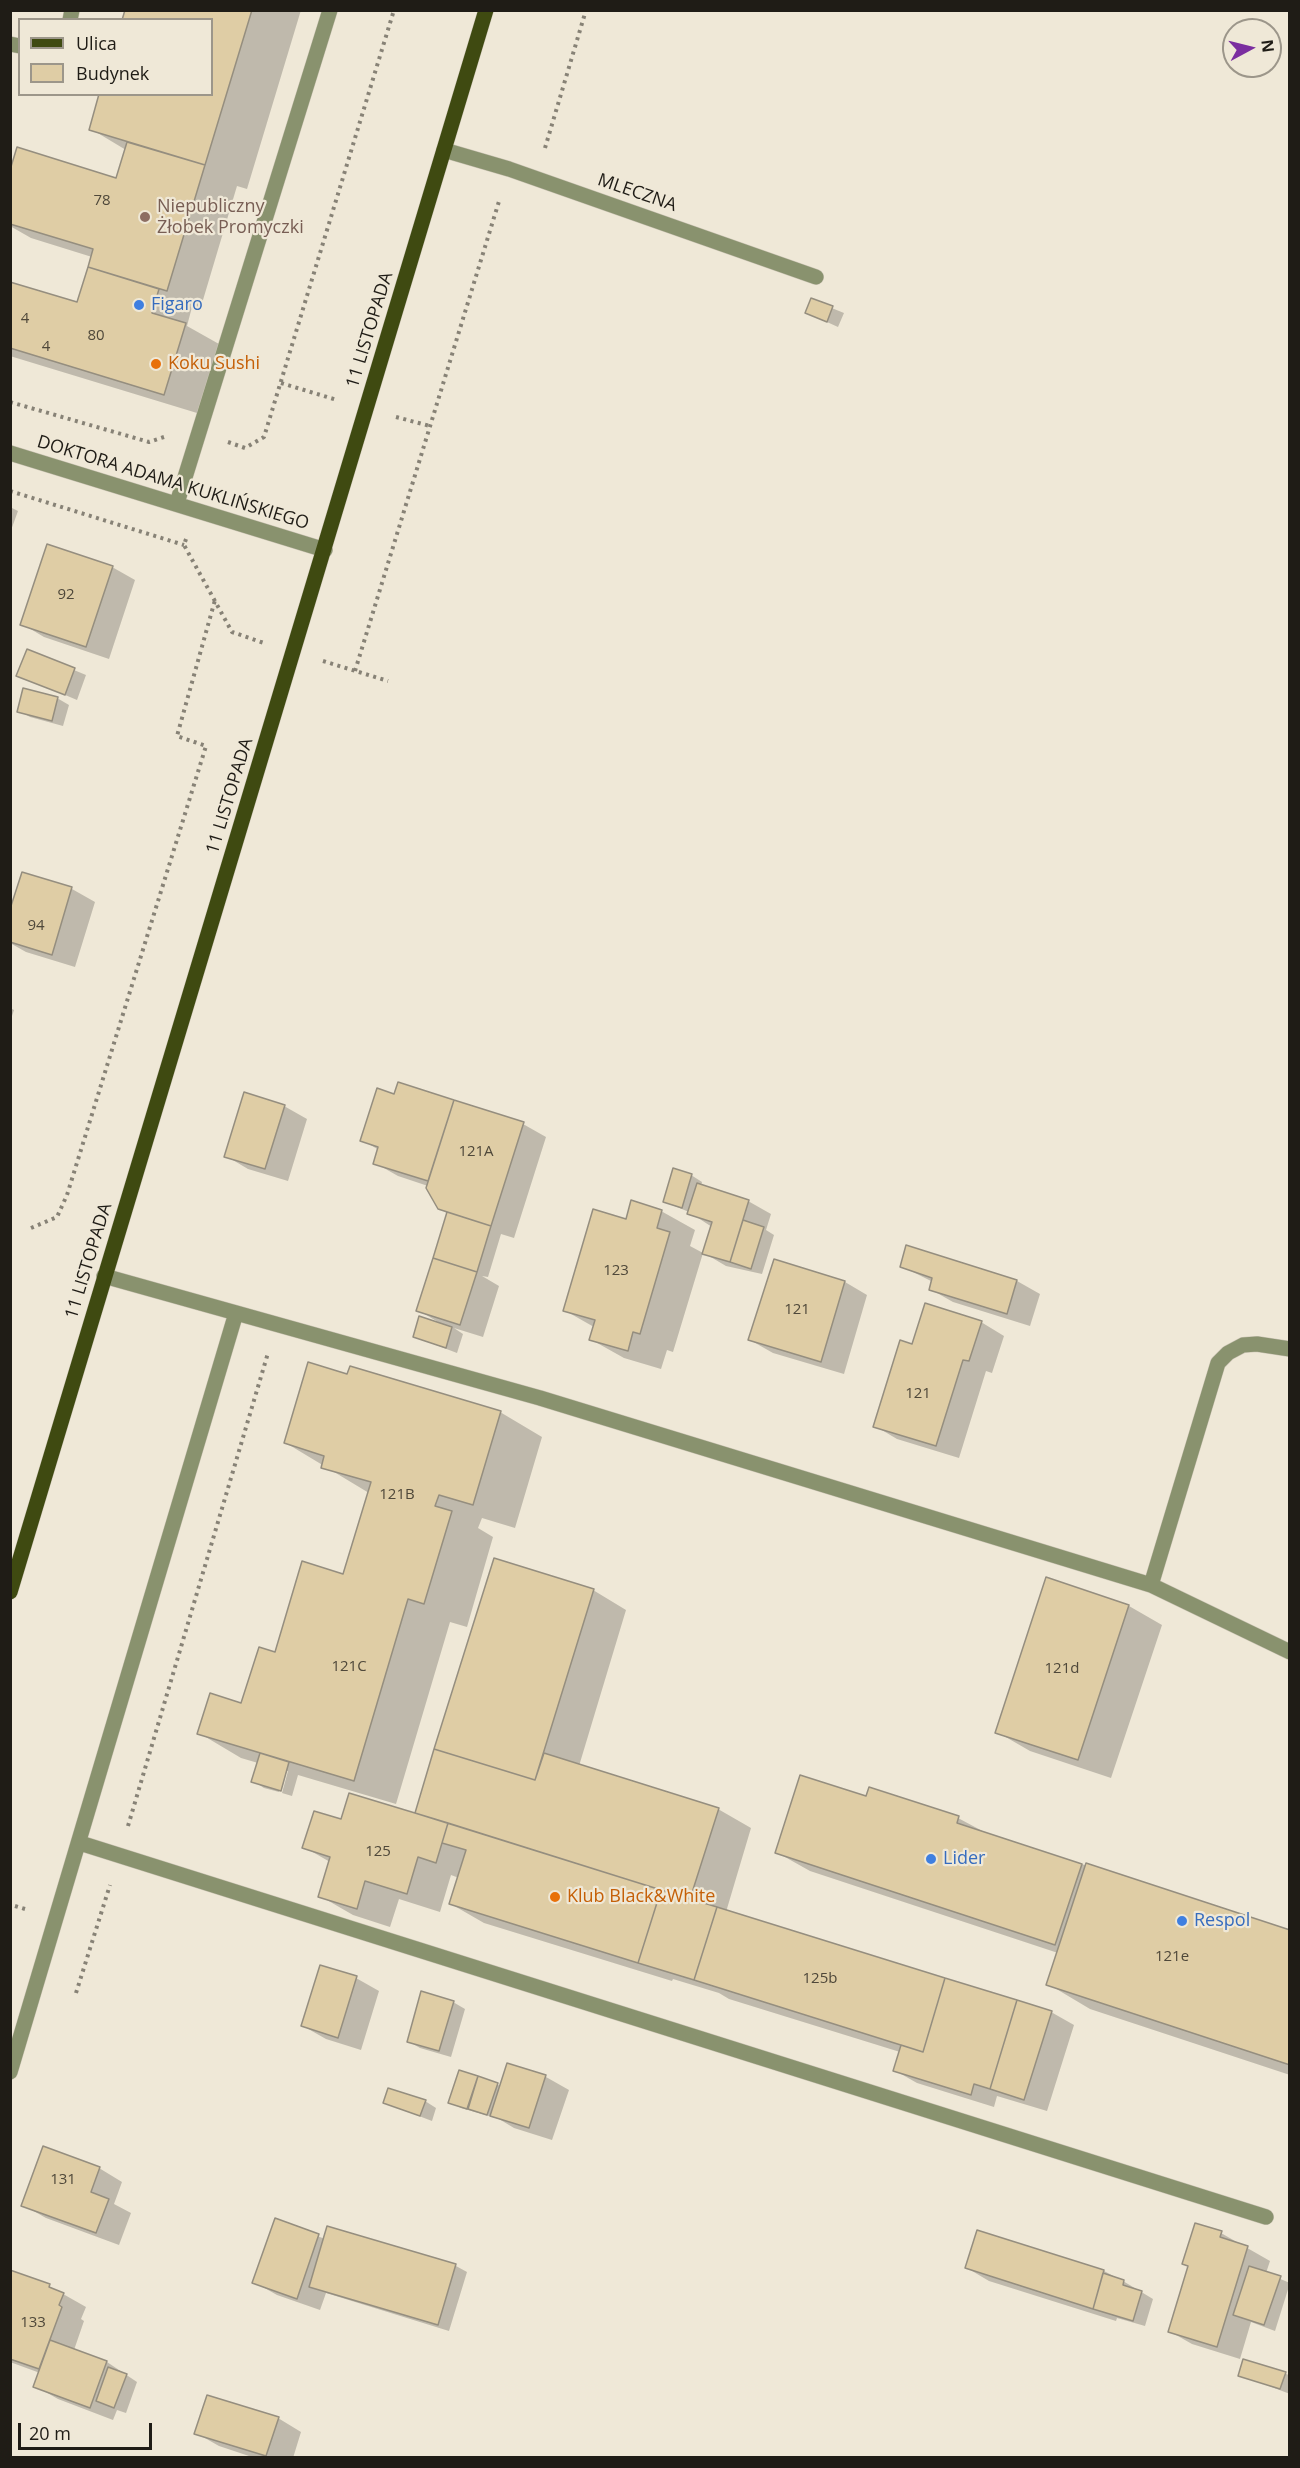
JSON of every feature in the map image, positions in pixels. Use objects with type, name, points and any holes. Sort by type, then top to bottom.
[{"type":"main road","name":"11 LISTOPADA","points":[[10,1592],[486,10]]},
{"type":"street","points":[[177,503],[330,10]]},
{"type":"street","name":"MLECZNA","points":[[444,150],[509,169],[816,277]]},
{"type":"street","name":"DOKTORA ADAMA KUKLIŃSKIEGO","points":[[10,453],[325,550]]},
{"type":"street","points":[[104,1276],[540,1398],[1151,1586],[1290,1652]]},
{"type":"street","points":[[10,2072],[236,1313]]},
{"type":"street","points":[[1151,1586],[1218,1363],[1228,1353],[1243,1346],[1257,1344],[1290,1349]]},
{"type":"street","points":[[80,1843],[1266,2217]]},
{"type":"path","points":[[264,437],[394,10]]},
{"type":"path","points":[[535,178],[586,10]]},
{"type":"path","points":[[355,671],[509,169]]},
{"type":"path","points":[[10,402],[149,442],[168,436]]},
{"type":"path","points":[[10,491],[184,545]]},
{"type":"path","points":[[31,1228],[57,1217],[68,1195],[206,746],[177,736],[215,600]]},
{"type":"path","points":[[76,1993],[119,1856],[276,1325]]},
{"type":"building","points":[[125,10],[252,10],[205,165],[89,130],[98,96],[213,96],[213,18],[123,18]]},
{"type":"building","points":[[127,142],[205,165],[167,291],[88,267],[93,249],[10,224],[10,170],[17,147],[116,178]]},
{"type":"building","points":[[88,267],[159,289],[152,313],[186,323],[164,395],[10,348],[10,282],[77,302]]},
{"type":"building","points":[[811,298],[833,306],[827,322],[805,313]]},
{"type":"building","points":[[47,544],[113,566],[86,647],[20,625]]},
{"type":"building","points":[[27,649],[75,668],[65,695],[16,676]]},
{"type":"building","points":[[23,688],[58,697],[52,721],[17,712]]},
{"type":"building","points":[[22,872],[72,887],[52,955],[10,942],[10,909]]},
{"type":"building","points":[[398,1082],[454,1100],[428,1181],[373,1164],[378,1147],[360,1141],[377,1088],[394,1094]]},
{"type":"building","points":[[244,1092],[285,1105],[265,1169],[224,1157]]},
{"type":"building","points":[[454,1100],[524,1122],[491,1226],[438,1209],[426,1188]]},
{"type":"building","points":[[673,1168],[692,1174],[682,1208],[663,1202]]},
{"type":"building","points":[[697,1183],[749,1200],[730,1262],[702,1254],[712,1222],[687,1214]]},
{"type":"building","points":[[631,1200],[662,1210],[657,1228],[670,1232],[640,1334],[633,1332],[628,1351],[589,1340],[595,1320],[563,1311],[593,1209],[626,1219]]},
{"type":"building","points":[[447,1212],[491,1226],[477,1272],[433,1258]]},
{"type":"building","points":[[743,1220],[764,1227],[751,1269],[730,1262]]},
{"type":"building","points":[[906,1245],[1017,1280],[1007,1314],[929,1290],[932,1278],[900,1267]]},
{"type":"building","points":[[433,1258],[477,1272],[460,1325],[416,1311]]},
{"type":"building","points":[[774,1259],[845,1281],[821,1362],[748,1340]]},
{"type":"building","points":[[925,1303],[982,1321],[969,1361],[963,1360],[936,1446],[873,1427],[900,1340],[912,1344]]},
{"type":"building","points":[[419,1316],[452,1327],[446,1348],[413,1337]]},
{"type":"building","points":[[308,1362],[347,1374],[350,1366],[501,1411],[473,1505],[439,1495],[435,1506],[452,1511],[424,1604],[408,1599],[354,1781],[197,1734],[210,1693],[241,1703],[259,1647],[275,1652],[302,1561],[343,1574],[371,1482],[321,1468],[324,1456],[284,1443]]},
{"type":"building","points":[[494,1558],[594,1589],[535,1780],[434,1749]]},
{"type":"building","points":[[1046,1577],[1129,1605],[1078,1760],[995,1733]]},
{"type":"building","points":[[434,1749],[535,1780],[544,1753],[719,1808],[690,1899],[415,1813]]},
{"type":"building","points":[[260,1753],[289,1762],[281,1791],[251,1782]]},
{"type":"building","points":[[800,1775],[866,1796],[869,1787],[959,1816],[957,1823],[1082,1864],[1055,1945],[775,1853]]},
{"type":"building","points":[[349,1793],[448,1823],[436,1863],[418,1857],[407,1894],[365,1881],[357,1909],[318,1897],[330,1857],[302,1848],[314,1811],[341,1819]]},
{"type":"building","name":"Klub Black&White","points":[[448,1823],[661,1890],[638,1963],[449,1904],[466,1850],[442,1843]]},
{"type":"building","points":[[1086,1863],[1290,1930],[1290,2065],[1046,1985]]},
{"type":"building","points":[[661,1890],[717,1907],[694,1980],[638,1963]]},
{"type":"building","points":[[717,1907],[945,1978],[923,2052],[694,1980]]},
{"type":"building","points":[[320,1965],[357,1976],[338,2038],[301,2026]]},
{"type":"building","points":[[945,1978],[1017,2000],[990,2089],[974,2084],[971,2095],[893,2071],[901,2045],[923,2052]]},
{"type":"building","points":[[421,1991],[454,2001],[439,2051],[407,2042]]},
{"type":"building","points":[[1017,2000],[1052,2011],[1024,2100],[990,2089]]},
{"type":"building","points":[[507,2063],[546,2075],[529,2128],[490,2116]]},
{"type":"building","points":[[459,2070],[478,2076],[467,2109],[448,2103]]},
{"type":"building","points":[[478,2076],[498,2083],[487,2115],[468,2109]]},
{"type":"building","points":[[388,2088],[426,2100],[420,2116],[383,2103]]},
{"type":"building","points":[[43,2146],[100,2167],[91,2192],[109,2199],[96,2233],[21,2206]]},
{"type":"building","points":[[275,2218],[319,2234],[297,2299],[252,2283]]},
{"type":"building","points":[[1195,2223],[1222,2231],[1220,2237],[1248,2246],[1217,2347],[1168,2332],[1188,2266],[1182,2264]]},
{"type":"building","points":[[327,2226],[456,2264],[438,2325],[309,2287]]},
{"type":"building","points":[[977,2230],[1104,2270],[1093,2309],[965,2268]]},
{"type":"building","points":[[1249,2266],[1281,2276],[1264,2325],[1233,2315]]},
{"type":"building","points":[[10,2270],[50,2284],[49,2287],[64,2293],[59,2305],[62,2307],[39,2369],[10,2359]]},
{"type":"building","points":[[1103,2273],[1124,2280],[1123,2285],[1142,2291],[1133,2321],[1093,2309]]},
{"type":"building","points":[[50,2340],[107,2361],[90,2408],[33,2387]]},
{"type":"building","points":[[1243,2359],[1286,2372],[1280,2389],[1238,2376]]},
{"type":"building","points":[[108,2367],[127,2374],[114,2408],[96,2401]]},
{"type":"building","points":[[207,2395],[279,2417],[266,2456],[194,2434]]},
{"type":"place","name":"Niepubliczny Żłobek Promyczki","points":[[145,217]]},
{"type":"place","name":"Figaro","points":[[139,305]]},
{"type":"place","name":"Koku Sushi","points":[[156,364]]},
{"type":"place","name":"Lider","points":[[931,1859]]},
{"type":"place","name":"Klub Black&White","points":[[555,1897]]},
{"type":"place","name":"Respol","points":[[1182,1921]]}]
